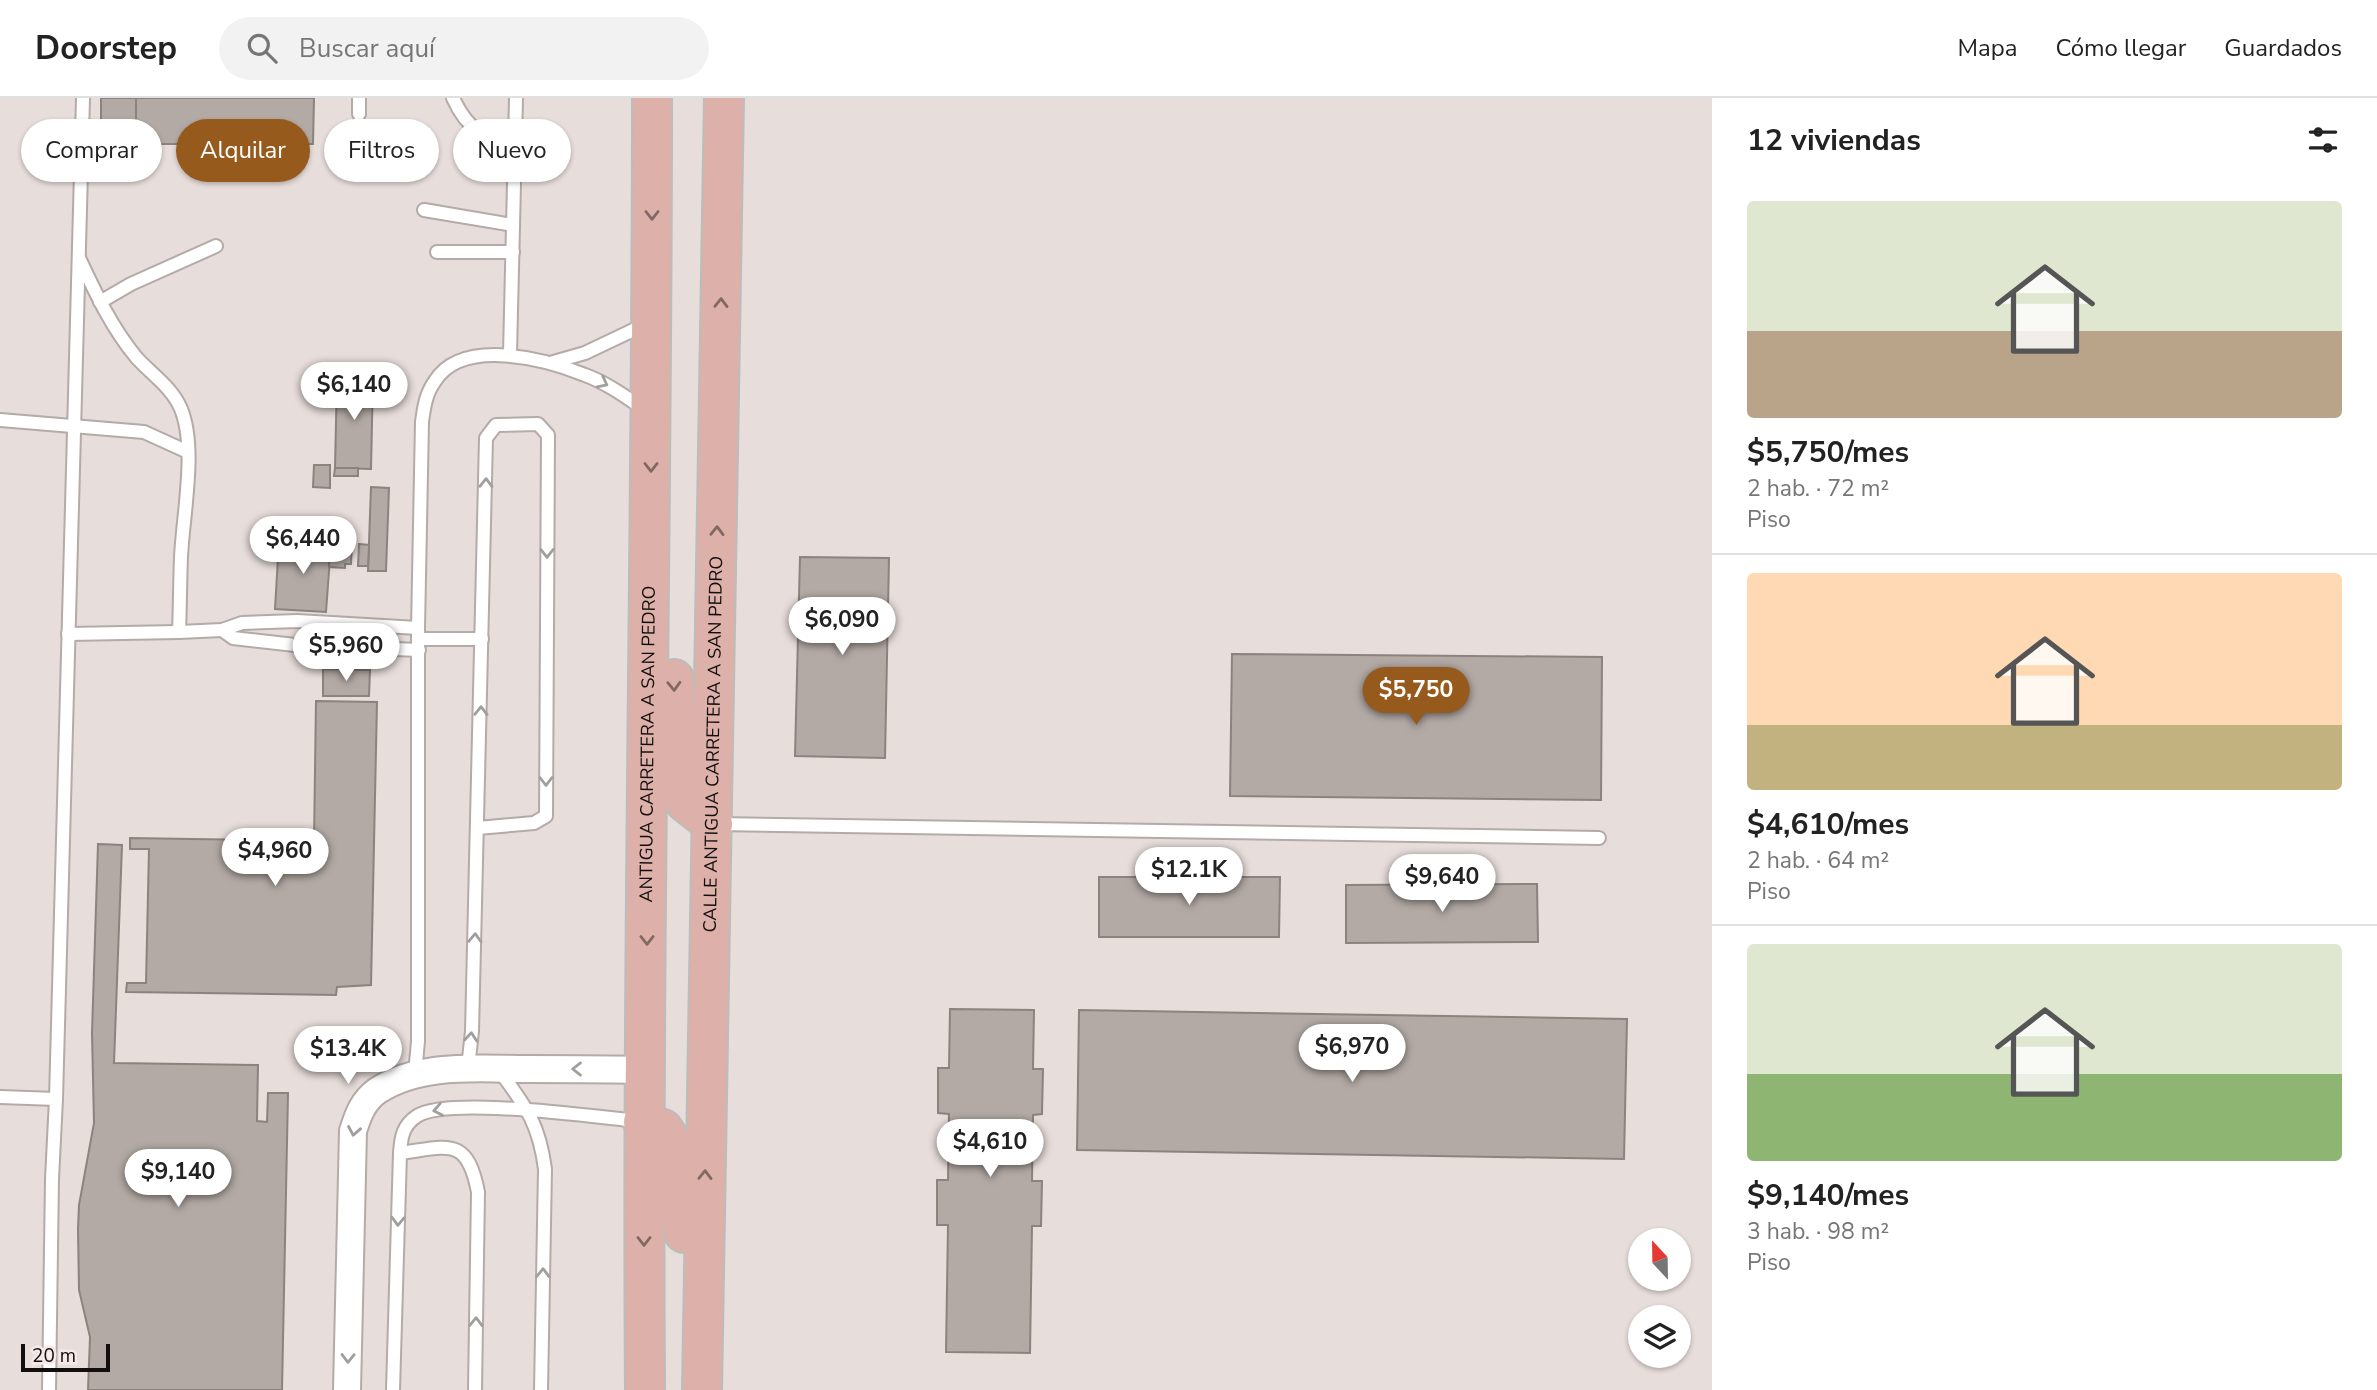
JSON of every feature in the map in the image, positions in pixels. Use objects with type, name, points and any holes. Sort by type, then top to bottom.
[{"type":"main road","name":"ANTIGUA CARRETERA A SAN PEDRO","points":[[645,1390],[643,1122],[646,1070],[652,98]]},
{"type":"main road","name":"CALLE ANTIGUA CARRETERA A SAN PEDRO","points":[[702,1390],[724,98]]},
{"type":"main road","points":[[650,573],[673,632],[679,790],[685,803],[713,824]]},
{"type":"main road","points":[[643,1122],[663,1129],[673,1145],[687,1256],[702,1310]]},
{"type":"street","points":[[347,1390],[353,1131],[359,1112],[367,1099],[379,1090],[415,1074],[468,1068],[646,1070]]},
{"type":"lane","points":[[49,1390],[52,1179],[83,98]]},
{"type":"lane","points":[[359,98],[359,114]]},
{"type":"lane","points":[[453,98],[465,119]]},
{"type":"lane","points":[[516,98],[516,119]]},
{"type":"lane","points":[[510,354],[514,182]]},
{"type":"lane","points":[[424,210],[513,225]]},
{"type":"lane","points":[[100,302],[131,284],[216,246]]},
{"type":"lane","points":[[437,252],[513,252]]},
{"type":"lane","points":[[79,256],[100,302],[137,358],[173,395],[188,431],[179,632]]},
{"type":"lane","points":[[549,363],[608,343],[652,320]]},
{"type":"lane","points":[[415,1074],[418,1041],[418,639],[422,422],[425,401],[435,380],[444,370],[460,360],[510,354],[586,375],[620,392],[651,415]]},
{"type":"lane","points":[[0,420],[144,432],[188,452]]},
{"type":"lane","points":[[468,1068],[472,1031],[478,828],[486,438],[496,425],[538,424],[548,435],[546,816],[534,823],[478,828]]},
{"type":"lane","points":[[68,634],[222,630],[242,623],[297,621],[418,639]]},
{"type":"lane","points":[[222,630],[233,638],[295,645],[482,639]]},
{"type":"lane","points":[[713,824],[1599,838]]},
{"type":"lane","points":[[498,1069],[529,1111],[540,1138],[545,1169],[541,1390]]},
{"type":"lane","points":[[0,1097],[56,1099]]},
{"type":"lane","points":[[393,1390],[400,1153],[401,1135],[407,1124],[419,1115],[441,1108],[529,1111],[643,1122]]},
{"type":"lane","points":[[400,1153],[456,1149],[465,1155],[474,1169],[478,1192],[475,1390]]},
{"type":"building","points":[[101,98],[136,98],[136,119],[101,119]]},
{"type":"building","points":[[136,98],[314,98],[313,144],[310,144],[310,119],[176,119],[176,144],[162,144],[162,119],[136,119]]},
{"type":"building","points":[[337,376],[373,377],[371,469],[335,468]]},
{"type":"building","points":[[314,465],[330,465],[330,488],[313,487]]},
{"type":"building","points":[[335,468],[358,468],[358,476],[334,476]]},
{"type":"building","points":[[371,487],[389,488],[386,571],[368,571]]},
{"type":"building","points":[[279,540],[331,544],[326,612],[275,609]]},
{"type":"building","points":[[331,544],[352,545],[351,564],[345,564],[345,568],[329,567]]},
{"type":"building","points":[[359,544],[369,545],[368,566],[358,566]]},
{"type":"building","points":[[800,557],[889,558],[885,758],[795,756]]},
{"type":"building","points":[[1232,654],[1602,657],[1601,800],[1230,796]]},
{"type":"building","points":[[323,669],[370,670],[369,696],[323,696]]},
{"type":"building","points":[[316,701],[377,702],[371,985],[337,987],[336,995],[126,992],[127,983],[146,983],[149,849],[130,849],[130,838],[314,841]]},
{"type":"building","points":[[98,844],[122,845],[114,1063],[258,1065],[257,1121],[267,1122],[268,1093],[288,1093],[282,1390],[88,1390],[90,1337],[79,1290],[78,1229],[79,1205],[94,1123],[92,1033]]},
{"type":"building","points":[[1099,877],[1280,877],[1279,937],[1099,937]]},
{"type":"building","points":[[1537,884],[1538,942],[1346,943],[1346,885]]},
{"type":"building","points":[[950,1009],[1034,1010],[1033,1069],[1043,1069],[1042,1114],[1033,1115],[1032,1181],[1042,1181],[1041,1226],[1032,1226],[1030,1353],[946,1352],[948,1225],[937,1225],[937,1180],[948,1180],[949,1114],[938,1113],[938,1068],[949,1068]]},
{"type":"building","points":[[1079,1010],[1627,1019],[1624,1159],[1077,1150]]}]
